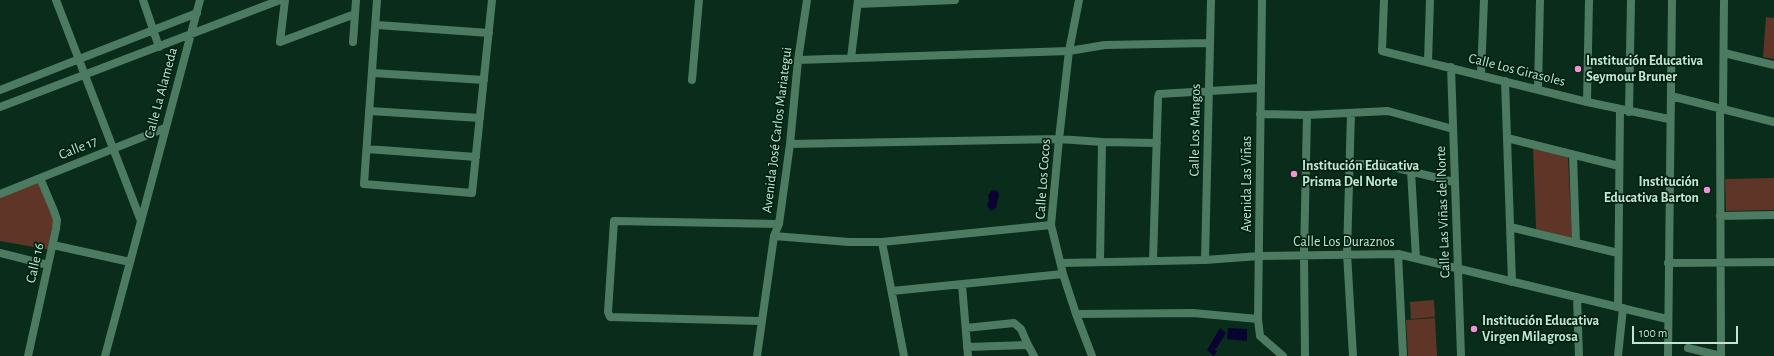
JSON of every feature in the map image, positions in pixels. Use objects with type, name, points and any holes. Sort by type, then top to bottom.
[{"type":"street","points":[[56,0],[141,221]]},
{"type":"street","points":[[143,0],[159,46]]},
{"type":"street","points":[[191,34],[200,0]]},
{"type":"street","points":[[191,34],[280,0]]},
{"type":"street","points":[[285,0],[280,42],[355,14]]},
{"type":"street","points":[[353,42],[356,0]]},
{"type":"street","points":[[377,0],[377,25],[364,184],[472,193],[492,0]]},
{"type":"street","points":[[692,80],[699,0]]},
{"type":"street","name":"Avenida José Carlos Mariategui","points":[[757,356],[760,321],[774,236],[779,224],[790,144],[798,60],[807,0]]},
{"type":"street","points":[[851,58],[858,2],[955,0]]},
{"type":"street","name":"Calle Los Cocos","points":[[1079,0],[1069,51],[1059,139],[1052,225],[1063,274],[1092,356]]},
{"type":"street","name":"Calle Los Mangos","points":[[1205,260],[1210,0]]},
{"type":"street","name":"Avenida Las Viñas","points":[[1262,0],[1260,88],[1260,256],[1258,319],[1260,336],[1283,356]]},
{"type":"street","name":"Calle Los Girasoles","points":[[1384,0],[1382,51],[1481,74],[1620,110],[1669,119]]},
{"type":"street","points":[[1428,62],[1430,0]]},
{"type":"street","points":[[1481,74],[1484,0]]},
{"type":"street","points":[[1538,89],[1540,0]]},
{"type":"street","points":[[1587,102],[1589,0]]},
{"type":"street","points":[[1629,112],[1631,0]]},
{"type":"street","points":[[1668,356],[1669,119],[1671,96],[1672,0]]},
{"type":"street","points":[[1688,348],[1721,356],[1720,216],[1724,0]]},
{"type":"street","name":"Calle La Alameda","points":[[0,90],[197,13]]},
{"type":"street","points":[[377,25],[489,32]]},
{"type":"street","name":"Calle La Alameda","points":[[0,107],[191,34]]},
{"type":"street","name":"Calle La Alameda","points":[[105,356],[191,34]]},
{"type":"street","points":[[798,60],[1069,51],[1105,45],[1209,43]]},
{"type":"street","points":[[1724,53],[1774,65]]},
{"type":"street","name":"Calle Las Viñas del Norte","points":[[1451,67],[1461,356]]},
{"type":"street","points":[[373,73],[484,80]]},
{"type":"street","points":[[1505,81],[1512,282]]},
{"type":"street","points":[[1153,261],[1159,94],[1260,88]]},
{"type":"street","points":[[1671,96],[1774,122]]},
{"type":"street","points":[[1618,356],[1620,308],[1618,253],[1620,110]]},
{"type":"street","points":[[370,111],[480,118]]},
{"type":"street","points":[[1260,114],[1307,115],[1388,111],[1453,129]]},
{"type":"street","points":[[1351,113],[1347,254],[1354,356]]},
{"type":"street","points":[[1305,356],[1304,255],[1307,115]]},
{"type":"street","name":"Calle 17","points":[[0,194],[165,128]]},
{"type":"street","points":[[1507,138],[1619,166]]},
{"type":"street","points":[[790,144],[1059,139],[1102,142],[1157,143]]},
{"type":"street","points":[[1100,262],[1102,142]]},
{"type":"street","points":[[367,149],[476,157]]},
{"type":"street","points":[[1573,155],[1576,243]]},
{"type":"street","points":[[1350,164],[1381,164],[1454,182]]},
{"type":"street","points":[[1411,171],[1416,258]]},
{"type":"street","name":"Calle 16","points":[[28,356],[53,245],[57,220],[40,178]]},
{"type":"street","points":[[1720,216],[1774,215]]},
{"type":"street","points":[[760,321],[615,319],[610,317],[608,312],[614,221],[779,224]]},
{"type":"street","points":[[774,236],[849,242],[882,242],[1052,225]]},
{"type":"street","points":[[1510,226],[1618,253]]},
{"type":"street","points":[[882,242],[904,356]]},
{"type":"street","points":[[53,245],[130,262]]},
{"type":"street","points":[[0,253],[48,266]]},
{"type":"street","points":[[1398,254],[1403,356]]},
{"type":"street","name":"Calle Los Duraznos","points":[[1061,263],[1205,260],[1260,256],[1398,254],[1668,319]]},
{"type":"street","points":[[1668,263],[1774,262]]},
{"type":"street","points":[[892,291],[1063,274]]},
{"type":"street","points":[[962,285],[968,352],[1028,345]]},
{"type":"street","points":[[1577,297],[1579,356]]},
{"type":"street","points":[[1076,314],[1192,313],[1258,319]]},
{"type":"street","points":[[966,328],[1014,324],[1021,329],[1034,356]]},
{"type":"shaded area","points":[[1766,17],[1774,18],[1774,59],[1763,57]]},
{"type":"shaded area","points":[[1533,148],[1568,157],[1572,238],[1536,229]]},
{"type":"shaded area","points":[[1774,178],[1774,210],[1726,211],[1725,179]]},
{"type":"shaded area","points":[[40,181],[54,219],[51,250],[0,241],[0,198]]},
{"type":"shaded area","points":[[992,190],[997,191],[999,194],[996,208],[991,211],[987,205],[989,200],[988,195]]},
{"type":"shaded area","points":[[1434,300],[1435,317],[1411,319],[1410,302]]},
{"type":"shaded area","points":[[1435,318],[1437,356],[1408,356],[1406,320]]},
{"type":"shaded area","points":[[1220,328],[1226,333],[1216,349],[1213,348],[1217,351],[1214,356],[1207,350]]},
{"type":"shaded area","points":[[1228,328],[1247,329],[1247,341],[1227,339]]},
{"type":"place","name":"Institución Educativa Seymour Bruner","points":[[1578,69]]},
{"type":"place","name":"Institución Educativa Prisma Del Norte","points":[[1294,174]]},
{"type":"place","name":"Institución Educativa Barton","points":[[1707,190]]},
{"type":"place","name":"Institución Educativa Virgen Milagrosa","points":[[1474,329]]}]
